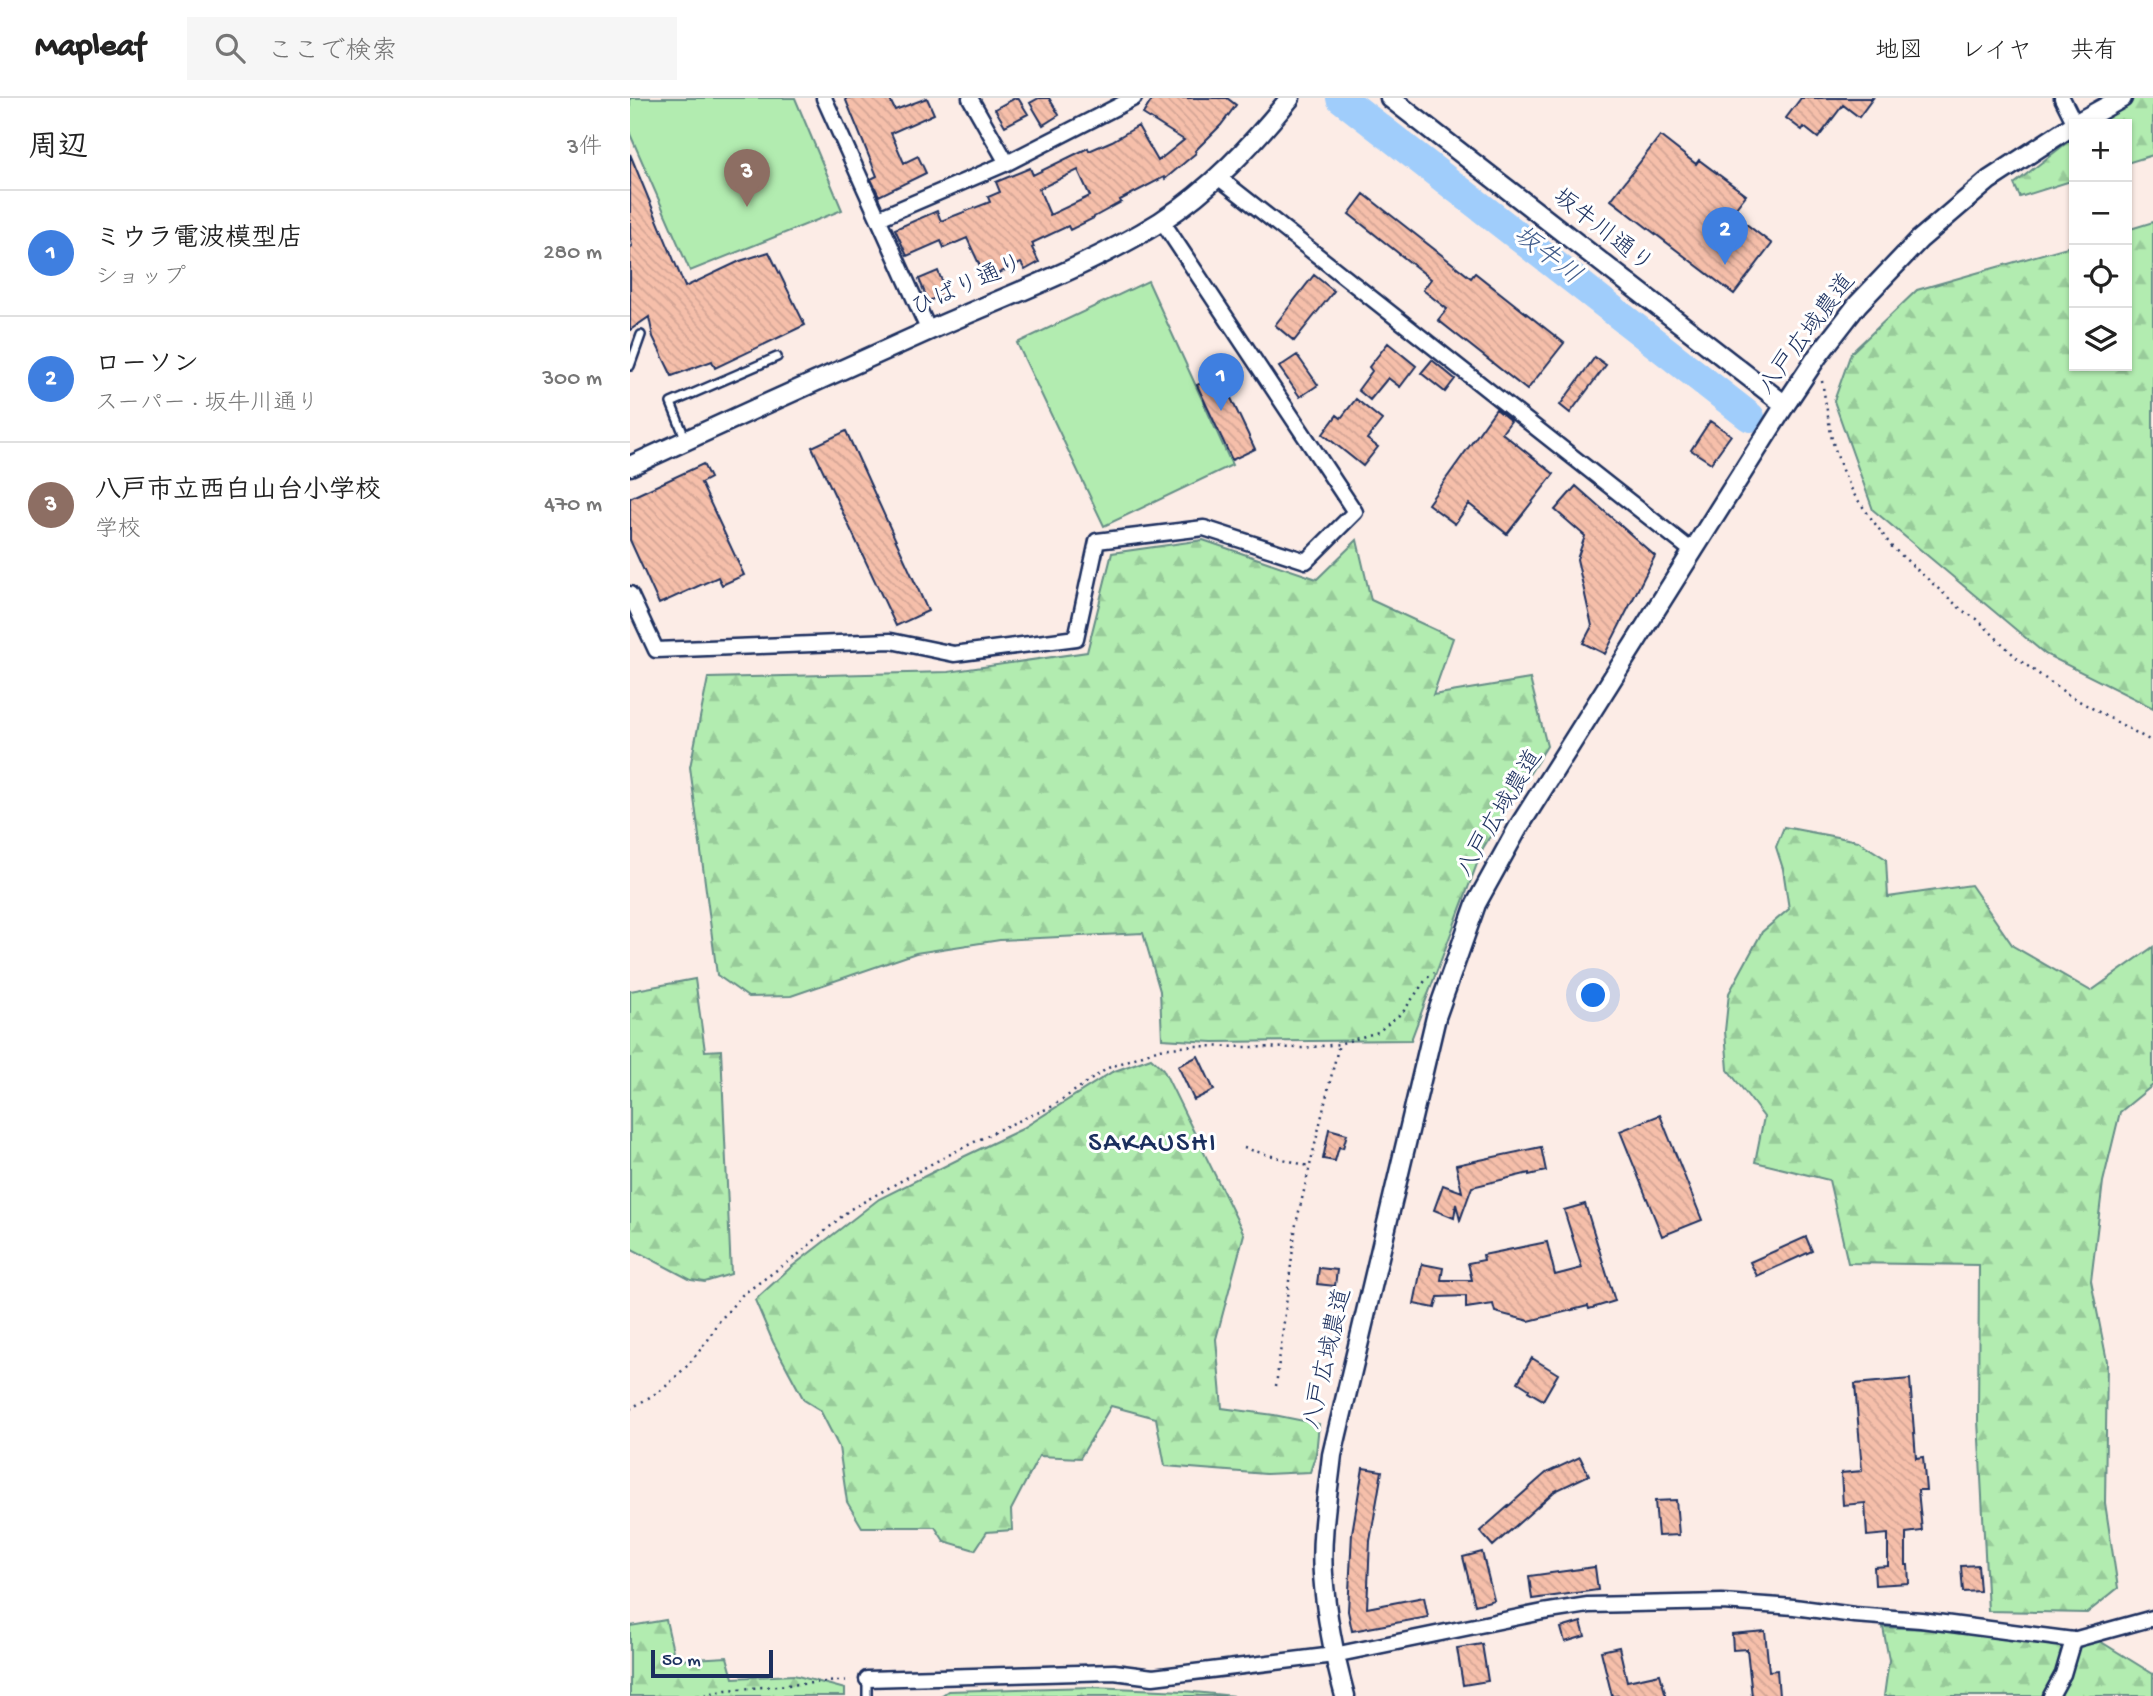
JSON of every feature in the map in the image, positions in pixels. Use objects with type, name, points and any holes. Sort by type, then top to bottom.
[{"type":"street","points":[[824,98],[929,331]]},
{"type":"street","points":[[970,98],[1007,163]]},
{"type":"street","points":[[878,219],[1007,163],[1134,98]]},
{"type":"street","name":"ひばり通り","points":[[630,466],[1108,252],[1161,221],[1218,177],[1256,140],[1290,98]]},
{"type":"street","name":"坂牛川通り","points":[[1390,98],[1785,405]]},
{"type":"street","points":[[2062,98],[2072,119]]},
{"type":"street","name":"八戸広域農道","points":[[2084,119],[2122,98]]},
{"type":"street","name":"八戸広域農道","points":[[1345,1696],[1334,1655],[1323,1572],[1332,1455],[1429,1043],[1476,904],[1518,828],[1817,357],[1858,304],[1919,240],[1989,180],[2069,128]]},
{"type":"street","points":[[1218,177],[1692,551]]},
{"type":"street","points":[[630,594],[656,650],[891,641],[954,654],[1076,638],[1097,541],[1204,528],[1306,561],[1355,512],[1161,221]]},
{"type":"street","points":[[867,1679],[1114,1672],[1153,1677],[1334,1655],[1530,1614],[1588,1605],[1722,1602],[1794,1607],[1854,1615],[1921,1619],[2073,1640],[2153,1618]]},
{"type":"street","points":[[2051,1696],[2063,1674],[2073,1640]]},
{"type":"lane","points":[[630,366],[641,335]]},
{"type":"lane","points":[[686,440],[671,403],[777,357]]},
{"type":"lane","points":[[867,1679],[867,1696]]},
{"type":"path","points":[[1817,357],[1832,440],[1842,470],[1855,496],[1892,547],[1964,611],[1977,619],[2019,660],[2070,696],[2153,742]]},
{"type":"path","points":[[630,1409],[663,1389],[688,1365],[716,1325],[742,1295],[799,1254],[849,1210],[933,1163],[1051,1107],[1108,1068],[1158,1049],[1192,1046],[1302,1048],[1339,1044],[1378,1032],[1403,1012],[1427,978],[1457,955]]},
{"type":"path","points":[[1276,1386],[1296,1224],[1339,1044]]},
{"type":"path","points":[[1244,1148],[1309,1166]]},
{"type":"path","points":[[698,1696],[726,1690],[867,1679]]},
{"type":"green space","points":[[630,98],[795,98],[842,210],[690,271],[630,134]]},
{"type":"green space","points":[[2100,98],[2153,98],[2153,155],[2132,161],[2132,119],[2086,119]]},
{"type":"green space","points":[[2069,141],[2069,182],[2020,197],[2014,184]]},
{"type":"green space","points":[[2153,222],[2153,708],[2045,654],[1873,510],[1834,401],[1851,353],[1917,290],[2069,246],[2069,371],[2132,371],[2132,228]]},
{"type":"green space","points":[[1148,281],[1232,465],[1104,526],[1017,343]]},
{"type":"green space","points":[[1203,540],[1317,579],[1357,540],[1371,600],[1453,638],[1433,695],[1530,679],[1547,746],[1483,848],[1411,1040],[1213,1042],[1162,1039],[1160,991],[1143,933],[1000,940],[916,953],[791,996],[748,997],[717,975],[690,767],[708,678],[948,672],[1087,652],[1112,553]]},
{"type":"green space","points":[[1784,827],[1858,841],[1886,859],[1888,897],[1971,885],[2013,946],[2091,991],[2153,947],[2153,1085],[2120,1112],[2103,1182],[2091,1281],[2107,1361],[2105,1503],[2118,1588],[2087,1613],[1988,1611],[1978,1420],[1979,1265],[1848,1263],[1829,1180],[1755,1162],[1764,1117],[1728,1070],[1725,1031],[1729,993],[1762,932],[1789,909],[1783,869],[1776,847]]},
{"type":"green space","points":[[695,979],[705,1051],[721,1050],[731,1274],[705,1282],[691,1280],[630,1248],[630,991]]},
{"type":"green space","points":[[1151,1058],[1163,1069],[1244,1234],[1216,1339],[1222,1408],[1319,1424],[1316,1454],[1310,1472],[1266,1474],[1165,1466],[1156,1418],[1111,1406],[1080,1458],[1039,1456],[1011,1510],[1012,1530],[987,1532],[975,1550],[944,1541],[935,1527],[862,1527],[847,1502],[839,1447],[820,1410],[804,1400],[773,1342],[755,1300],[790,1268],[879,1199],[1020,1130],[1112,1072]]},
{"type":"green space","points":[[666,1620],[675,1660],[727,1657],[733,1678],[794,1675],[845,1689],[845,1696],[630,1696],[630,1626]]},
{"type":"green space","points":[[1883,1627],[2098,1640],[2153,1674],[2153,1696],[1884,1696],[1889,1660]]},
{"type":"green space","points":[[1092,1687],[1234,1696],[941,1696],[948,1691]]},
{"type":"building","points":[[845,98],[889,98],[895,110],[927,98],[934,114],[891,133],[904,163],[918,156],[926,173],[879,196],[871,179],[877,176]]},
{"type":"building","points":[[1018,98],[1028,114],[1005,126],[995,109]]},
{"type":"building","points":[[1039,98],[1049,98],[1059,115],[1043,125],[1030,103]]},
{"type":"building","points":[[1153,98],[1227,98],[1236,105],[1196,153],[1165,179],[1164,177],[1120,200],[1121,202],[1070,230],[1068,226],[1032,243],[1039,262],[1025,270],[1021,263],[986,279],[967,238],[944,248],[941,241],[907,256],[895,229],[937,211],[941,221],[990,202],[988,197],[1000,192],[996,182],[1030,168],[1033,175],[1088,148],[1089,151],[1112,141],[1138,126],[1158,161],[1184,140],[1143,114]],"holes":[[[1078,170],[1090,196],[1050,215],[1039,189]]]},
{"type":"building","points":[[1801,98],[1873,98],[1859,117],[1843,105],[1818,138],[1786,118]]},
{"type":"building","points":[[1660,136],[1696,164],[1699,160],[1746,195],[1732,213],[1772,244],[1734,294],[1611,200]]},
{"type":"building","points":[[630,154],[685,287],[740,261],[769,252],[805,325],[715,368],[712,361],[672,376],[653,337],[649,317],[630,330]]},
{"type":"building","points":[[1364,194],[1471,278],[1475,273],[1564,343],[1527,390],[1438,320],[1447,309],[1423,290],[1431,279],[1349,214]]},
{"type":"building","points":[[938,271],[947,294],[928,301],[919,279]]},
{"type":"building","points":[[1314,275],[1334,291],[1294,341],[1275,325]]},
{"type":"building","points":[[1388,343],[1416,366],[1400,387],[1388,378],[1370,400],[1358,390],[1372,371],[1369,367]]},
{"type":"building","points":[[1297,355],[1318,385],[1300,397],[1279,367]]},
{"type":"building","points":[[1595,357],[1606,365],[1570,413],[1560,405]]},
{"type":"building","points":[[1432,360],[1455,379],[1445,392],[1421,373]]},
{"type":"building","points":[[1220,375],[1255,449],[1232,460],[1197,385]]},
{"type":"building","points":[[1356,399],[1382,420],[1367,439],[1378,447],[1363,466],[1323,434],[1337,415],[1341,418]]},
{"type":"building","points":[[1496,409],[1511,421],[1502,433],[1554,474],[1507,534],[1469,504],[1455,524],[1428,504]]},
{"type":"building","points":[[1710,421],[1731,435],[1711,463],[1691,450]]},
{"type":"building","points":[[846,431],[928,611],[896,626],[812,447]]},
{"type":"building","points":[[703,464],[710,478],[701,483],[744,575],[722,585],[718,577],[659,604],[630,540],[630,498]]},
{"type":"building","points":[[1576,486],[1655,556],[1605,654],[1583,643],[1592,626],[1577,559],[1585,536],[1555,510]]},
{"type":"building","points":[[1198,1056],[1214,1090],[1194,1100],[1178,1066]]},
{"type":"building","points":[[1660,1115],[1702,1220],[1662,1236],[1620,1131]]},
{"type":"building","points":[[1329,1129],[1347,1134],[1335,1161],[1323,1159]]},
{"type":"building","points":[[1541,1147],[1546,1171],[1472,1187],[1460,1220],[1456,1204],[1454,1218],[1434,1210],[1443,1185],[1462,1192],[1456,1165]]},
{"type":"building","points":[[1585,1204],[1615,1301],[1529,1321],[1495,1312],[1493,1304],[1466,1308],[1466,1296],[1438,1297],[1435,1308],[1414,1304],[1422,1264],[1443,1268],[1441,1280],[1472,1280],[1468,1263],[1484,1260],[1483,1255],[1547,1242],[1555,1275],[1582,1268],[1564,1210]]},
{"type":"building","points":[[1806,1237],[1812,1251],[1757,1276],[1750,1262]]},
{"type":"building","points":[[1319,1268],[1337,1270],[1335,1286],[1317,1284]]},
{"type":"building","points":[[1532,1358],[1558,1374],[1543,1400],[1518,1382]]},
{"type":"building","points":[[1910,1379],[1916,1458],[1923,1457],[1926,1490],[1918,1490],[1922,1531],[1906,1533],[1909,1583],[1875,1585],[1874,1567],[1888,1566],[1888,1534],[1867,1536],[1865,1503],[1843,1505],[1841,1473],[1862,1471],[1855,1384]]},
{"type":"building","points":[[1580,1457],[1589,1475],[1555,1491],[1493,1546],[1480,1531],[1546,1473]]},
{"type":"building","points":[[1363,1468],[1382,1471],[1370,1541],[1367,1608],[1424,1597],[1428,1617],[1352,1631],[1348,1611],[1352,1533]]},
{"type":"building","points":[[1676,1500],[1679,1535],[1658,1536],[1655,1501]]},
{"type":"building","points":[[1482,1552],[1494,1600],[1475,1605],[1463,1557]]},
{"type":"building","points":[[1978,1565],[1980,1591],[1963,1592],[1961,1566]]},
{"type":"building","points":[[1595,1567],[1598,1590],[1532,1599],[1529,1576]]},
{"type":"building","points":[[1581,1622],[1585,1636],[1565,1642],[1561,1628]]},
{"type":"building","points":[[1765,1631],[1769,1671],[1777,1670],[1779,1696],[1752,1696],[1747,1649],[1733,1650],[1732,1634]]},
{"type":"building","points":[[1482,1644],[1488,1681],[1463,1685],[1457,1648]]},
{"type":"building","points":[[1619,1647],[1627,1681],[1660,1674],[1666,1696],[1612,1696],[1601,1651]]},
{"type":"waterway","name":"坂牛川","points":[[1341,98],[1750,417]]},
{"type":"place","name":"八戸市立西白山台小学校","points":[[747,207]]},
{"type":"place","name":"ローソン","points":[[1725,265]]},
{"type":"place","name":"ミウラ電波模型店","points":[[1221,411]]},
{"type":"district","name":"SAKAUSHI","points":[[1153,1144]]}]
